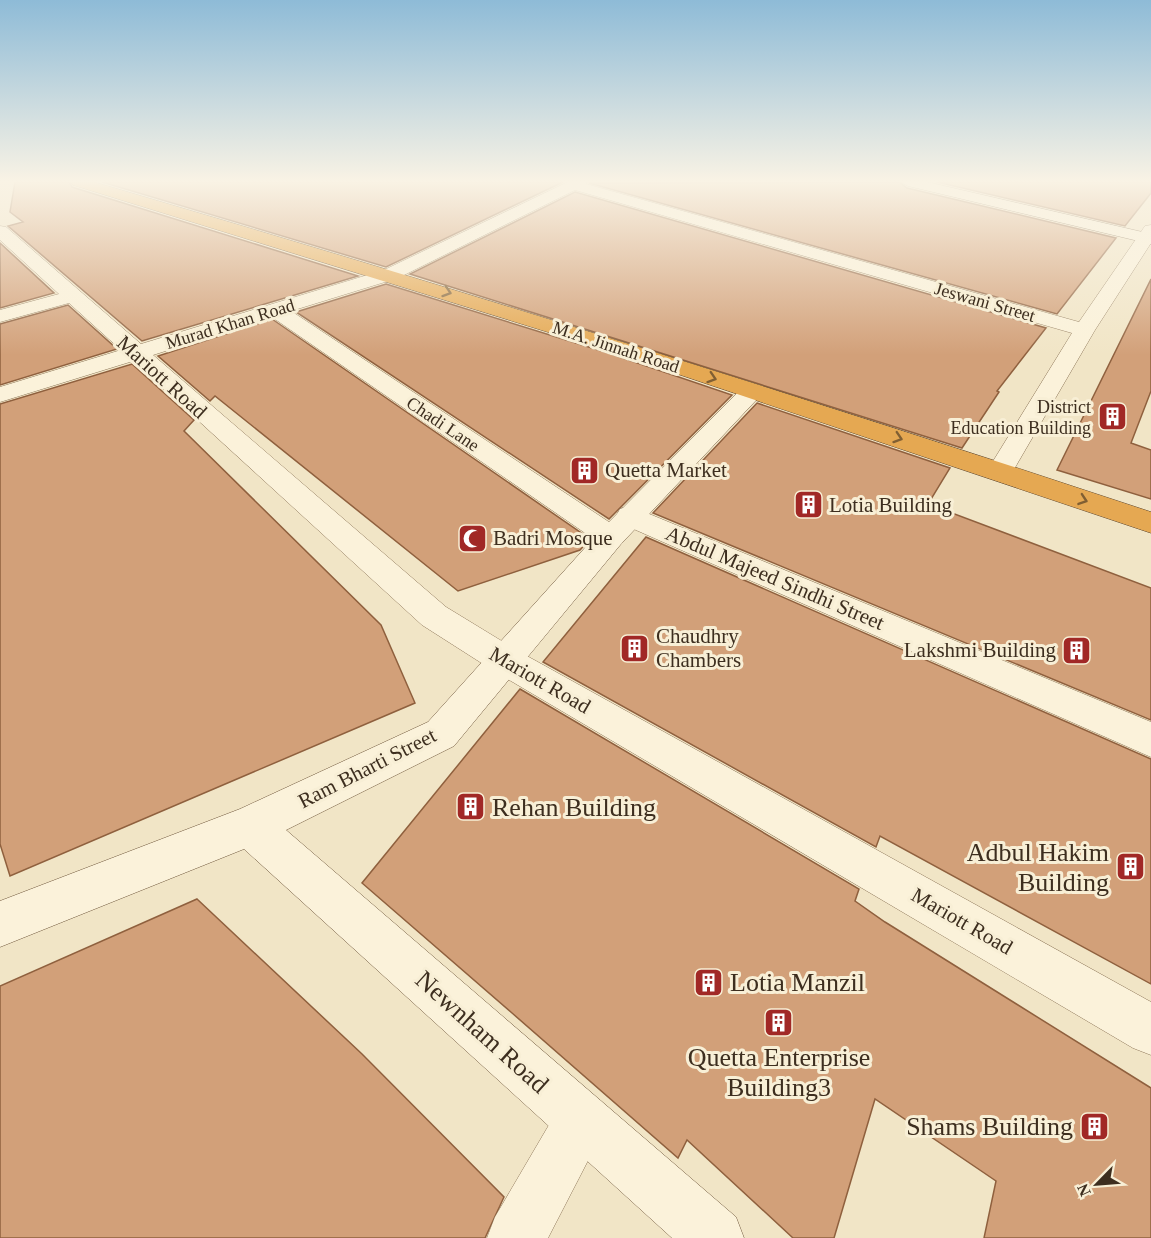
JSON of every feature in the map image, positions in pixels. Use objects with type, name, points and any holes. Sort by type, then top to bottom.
[{"type":"highway","name":"M.A. Jinnah Road","points":[[275,240],[391,274],[1000,471],[1151,523]]},
{"type":"street","name":"Murad Khan Road","points":[[0,395],[391,274],[461,240]]},
{"type":"street","name":"Jeswani Street","points":[[773,240],[1084,330]]},
{"type":"street","points":[[1000,471],[1084,330],[1146,240]]},
{"type":"street","name":"Mariott Road","points":[[6,243],[73,296],[434,616],[506,661],[1151,1030]]},
{"type":"street","points":[[0,316],[73,296]]},
{"type":"street","name":"Chadi Lane","points":[[275,310],[620,527]]},
{"type":"street","name":"Ram Bharti Street","points":[[0,924],[250,826],[441,734],[620,527],[752,391]]},
{"type":"street","name":"Abdul Majeed Sindhi Street","points":[[620,527],[1151,740]]},
{"type":"street","name":"Newnham Road","points":[[250,826],[715,1238]]},
{"type":"street","points":[[516,1238],[582,1120]]},
{"type":"building","points":[[24,240],[242,240],[358,276],[142,341]]},
{"type":"building","points":[[295,240],[443,240],[386,267]]},
{"type":"building","points":[[479,240],[740,240],[1046,328],[997,391],[999,392],[962,448],[410,274]]},
{"type":"building","points":[[792,240],[1115,240],[1057,314]]},
{"type":"building","points":[[0,243],[54,293],[0,308]]},
{"type":"building","name":"District Education Building","points":[[1151,279],[1151,391],[1131,443],[1151,450],[1151,499],[1057,470]]},
{"type":"building","points":[[386,284],[608,353],[732,395],[609,519],[296,312]]},
{"type":"building","points":[[68,305],[117,349],[0,385],[0,324]]},
{"type":"building","points":[[272,319],[590,539],[580,550],[458,591],[215,396],[210,401],[158,356]]},
{"type":"building","points":[[132,364],[194,420],[184,431],[381,625],[415,703],[10,876],[0,844],[0,404]]},
{"type":"building","points":[[757,403],[950,468],[928,504],[1151,588],[1151,720],[653,513]]},
{"type":"building","points":[[646,537],[1151,759],[1151,984],[880,836],[876,847],[543,662]]},
{"type":"building","points":[[520,689],[859,889],[855,901],[885,922],[1151,1088],[1151,1238],[984,1238],[996,1181],[875,1099],[834,1238],[793,1238],[687,1140],[678,1158],[362,883]]},
{"type":"building","points":[[197,899],[362,1054],[504,1197],[485,1238],[0,1238],[0,986]]},
{"type":"place","name":"District Education Building","points":[[1112,417]]},
{"type":"place","name":"Quetta Market","points":[[584,470]]},
{"type":"place","name":"Lotia Building","points":[[808,505]]},
{"type":"place","name":"Badri Mosque","points":[[472,538]]},
{"type":"place","name":"Chaudhry Chambers","points":[[635,648]]},
{"type":"place","name":"Lakshmi Building","points":[[1077,650]]},
{"type":"place","name":"Rehan Building","points":[[471,807]]},
{"type":"place","name":"Adbul Hakim Building","points":[[1130,867]]},
{"type":"place","name":"Lotia Manzil","points":[[709,982]]},
{"type":"place","name":"Quetta Enterprise Building3","points":[[779,1023]]},
{"type":"place","name":"Shams Building","points":[[1094,1126]]}]
